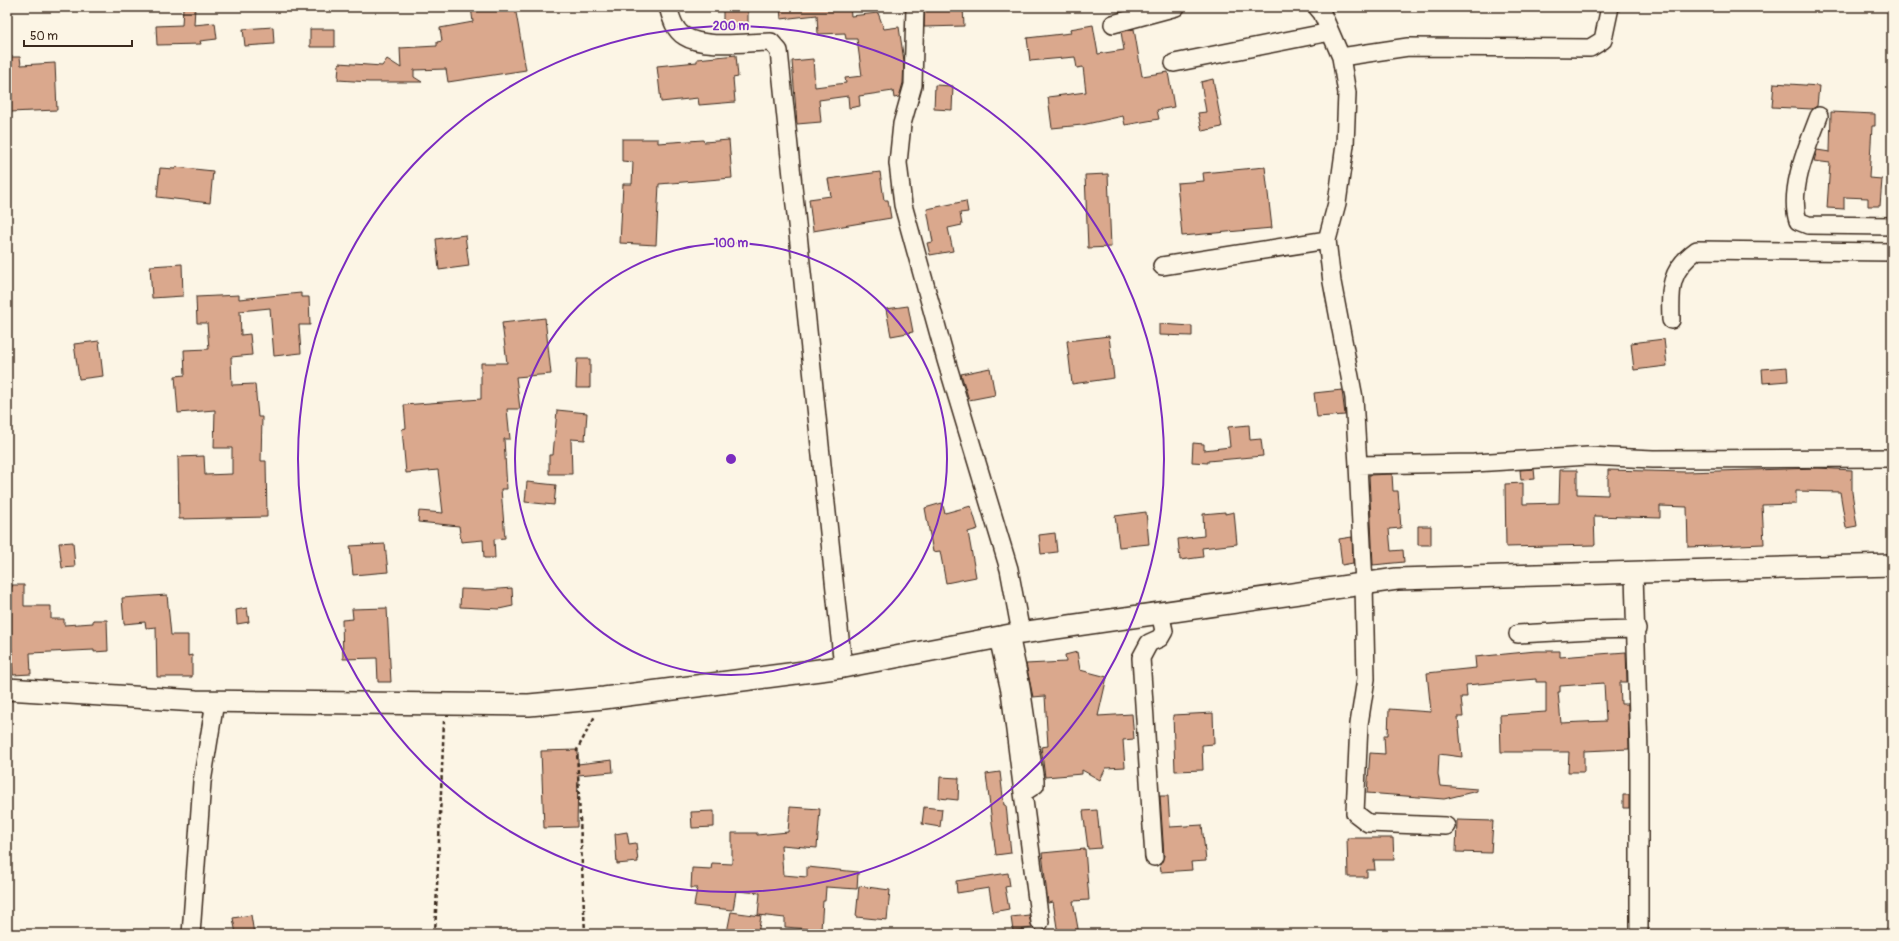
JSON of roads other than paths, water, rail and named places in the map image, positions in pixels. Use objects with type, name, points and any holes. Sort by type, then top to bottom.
[{"type":"main road","points":[[7,689],[215,702],[529,705],[604,698],[843,667],[1010,635],[1397,579],[1892,565]]},
{"type":"street","points":[[668,7],[672,22],[683,36],[698,42],[771,42],[779,51],[843,667]]},
{"type":"street","points":[[915,7],[913,85],[902,124],[898,163],[903,205],[946,360],[1009,569],[1010,635],[1021,687],[1035,781],[1035,786],[1023,793],[1040,922]]},
{"type":"street","points":[[1113,24],[1176,7]]},
{"type":"street","points":[[1317,7],[1341,57],[1347,93],[1345,145],[1337,203],[1327,240],[1333,289],[1354,398],[1364,584],[1366,679],[1359,724],[1355,813],[1368,823],[1446,826]]},
{"type":"street","points":[[1341,57],[1408,47],[1590,48],[1603,40],[1610,7]]},
{"type":"street","points":[[1174,63],[1330,32]]},
{"type":"street","points":[[1819,116],[1801,163],[1795,212],[1798,221],[1808,225],[1892,226]]},
{"type":"street","points":[[1162,266],[1327,240]]},
{"type":"street","points":[[1671,320],[1670,286],[1678,268],[1687,257],[1697,250],[1892,252]]},
{"type":"street","points":[[1358,465],[1474,463],[1588,456],[1653,459],[1892,458]]},
{"type":"street","points":[[1634,573],[1637,629],[1639,754],[1639,934]]},
{"type":"street","points":[[1154,857],[1141,658],[1149,643],[1160,638],[1164,631],[1160,613]]},
{"type":"street","points":[[1518,634],[1637,629]]},
{"type":"street","points":[[191,934],[202,782],[215,702]]}]
